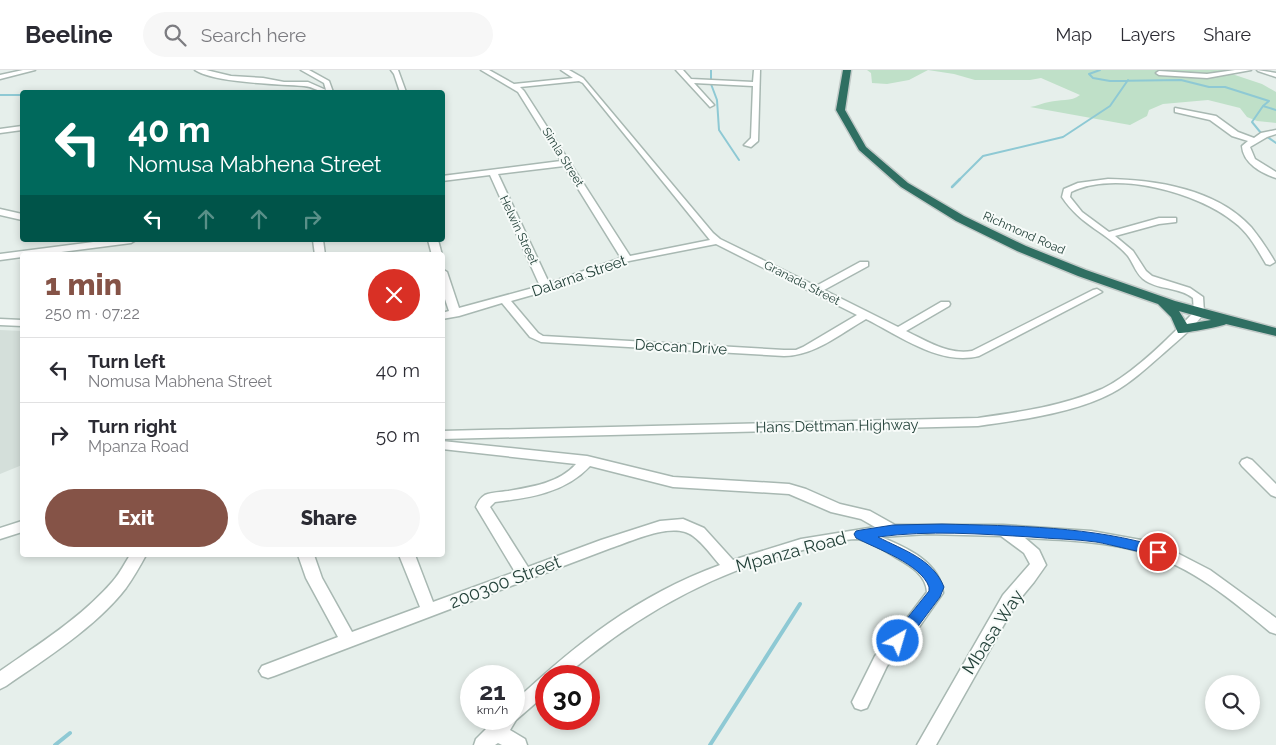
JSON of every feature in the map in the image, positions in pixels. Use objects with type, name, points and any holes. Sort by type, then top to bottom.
[{"type":"highway","name":"Richmond Road","points":[[847,70],[841,81],[838,95],[844,122],[853,137],[872,159],[905,185],[939,207],[1028,252],[1157,300],[1276,332]]},
{"type":"highway","points":[[1157,300],[1174,311],[1179,318],[1183,330],[1202,324],[1217,323],[1276,332]]},
{"type":"street","points":[[0,77],[32,70]]},
{"type":"street","points":[[198,70],[231,78],[263,80],[284,84],[308,84],[320,90]]},
{"type":"street","points":[[304,70],[327,82],[329,90]]},
{"type":"street","points":[[394,70],[397,73],[402,90]]},
{"type":"street","name":"Simla Street","points":[[484,70],[521,91],[627,259]]},
{"type":"street","name":"Granada Street","points":[[564,70],[581,79],[710,235],[717,241],[940,352],[963,356],[975,354],[1097,292]]},
{"type":"street","points":[[679,70],[710,105]]},
{"type":"street","points":[[748,145],[756,139],[757,70]]},
{"type":"street","points":[[1159,73],[1207,76],[1248,70]]},
{"type":"street","points":[[1260,70],[1276,76]]},
{"type":"street","points":[[514,86],[581,79]]},
{"type":"street","points":[[689,81],[756,84]]},
{"type":"street","points":[[1178,110],[1212,118],[1221,122],[1234,134],[1252,140]]},
{"type":"street","points":[[0,132],[20,128]]},
{"type":"street","points":[[1276,132],[1252,140],[1246,146],[1251,160],[1276,175]]},
{"type":"street","points":[[445,179],[567,163]]},
{"type":"street","name":"Helwin Street","points":[[493,173],[546,288]]},
{"type":"street","points":[[1199,312],[1198,297],[1194,293],[1145,277],[1130,253],[1091,223],[1069,202],[1066,197],[1067,191],[1073,186],[1087,183],[1121,182],[1165,188],[1188,194],[1213,204],[1239,220],[1250,232],[1270,262]]},
{"type":"street","points":[[0,212],[20,217]]},
{"type":"street","points":[[1107,235],[1160,221],[1173,220]]},
{"type":"street","name":"Dalarna Street","points":[[445,316],[546,288],[627,259],[717,241]]},
{"type":"street","points":[[25,252],[59,245],[102,242]]},
{"type":"street","points":[[0,257],[20,253]]},
{"type":"street","points":[[816,290],[864,264]]},
{"type":"street","points":[[445,282],[455,314]]},
{"type":"street","name":"Deccan Drive","points":[[505,300],[534,335],[542,338],[784,353],[798,353],[807,349],[865,315]]},
{"type":"street","points":[[898,331],[945,304]]},
{"type":"street","name":"Hans Dettman Highway","points":[[445,435],[911,425],[978,422],[1022,416],[1071,404],[1107,390],[1133,374],[1183,330],[1199,312]]},
{"type":"street","points":[[0,322],[20,323]]},
{"type":"street","points":[[445,445],[587,461],[673,482],[789,489],[801,492],[832,506],[864,515],[893,530]]},
{"type":"street","points":[[524,574],[483,507],[485,502],[492,498],[548,487],[573,475],[587,461]]},
{"type":"street","points":[[1247,463],[1276,492]]},
{"type":"street","name":"200300 Street","points":[[268,671],[524,574],[665,525],[690,526],[700,532],[731,567]]},
{"type":"street","points":[[0,534],[20,527]]},
{"type":"street","name":"Mpanza Road","points":[[567,665],[631,615],[676,590],[731,567],[794,547],[893,530],[942,528],[1003,530],[1096,537],[1131,543],[1158,552],[1198,571],[1228,589],[1276,626]]},
{"type":"street","name":"Mbasa Way","points":[[926,745],[1009,600],[1038,565],[1035,556],[1030,550],[1003,530]]},
{"type":"street","points":[[861,534],[914,561],[934,579],[936,587],[935,593],[881,662],[861,702]]},
{"type":"street","points":[[0,681],[49,647],[96,609],[120,584],[135,557]]},
{"type":"street","points":[[307,557],[328,604],[348,641]]},
{"type":"street","points":[[408,557],[429,611]]},
{"type":"street","points":[[525,702],[535,693]]},
{"type":"street","points":[[495,732],[518,745]]},
{"type":"shaded area","points":[[0,330],[20,331],[20,466],[0,474]]},
{"type":"green space","points":[[867,70],[928,70],[909,80],[887,84],[872,83],[871,73]]},
{"type":"green space","points":[[928,70],[1238,70],[1229,73],[1262,84],[1276,92],[1276,123],[1257,121],[1247,117],[1240,108],[1208,100],[1163,104],[1149,110],[1147,116],[1130,125],[1030,107],[1053,101],[1073,99],[1080,95],[1041,78],[1030,80],[975,80]]},
{"type":"waterway","points":[[711,70],[711,80]]},
{"type":"waterway","points":[[1100,70],[1089,74],[1093,78],[1110,81],[1127,81]]},
{"type":"waterway","points":[[1127,81],[1181,80],[1209,87],[1225,87],[1269,101],[1263,106]]},
{"type":"waterway","points":[[952,187],[983,156],[1063,137],[1110,106],[1127,81]]},
{"type":"waterway","points":[[711,84],[717,100],[719,130],[739,160]]},
{"type":"waterway","points":[[0,95],[20,95]]},
{"type":"waterway","points":[[1261,133],[1252,122],[1263,106]]},
{"type":"waterway","points":[[1263,106],[1276,110]]},
{"type":"waterway","points":[[1266,136],[1276,143]]},
{"type":"waterway","points":[[710,745],[800,604]]},
{"type":"waterway","points":[[55,745],[70,733]]},
{"type":"route","points":[[898,641],[935,593],[934,579],[914,561],[861,534],[893,530],[942,528],[1003,530],[1096,537],[1131,543],[1158,552]]}]
